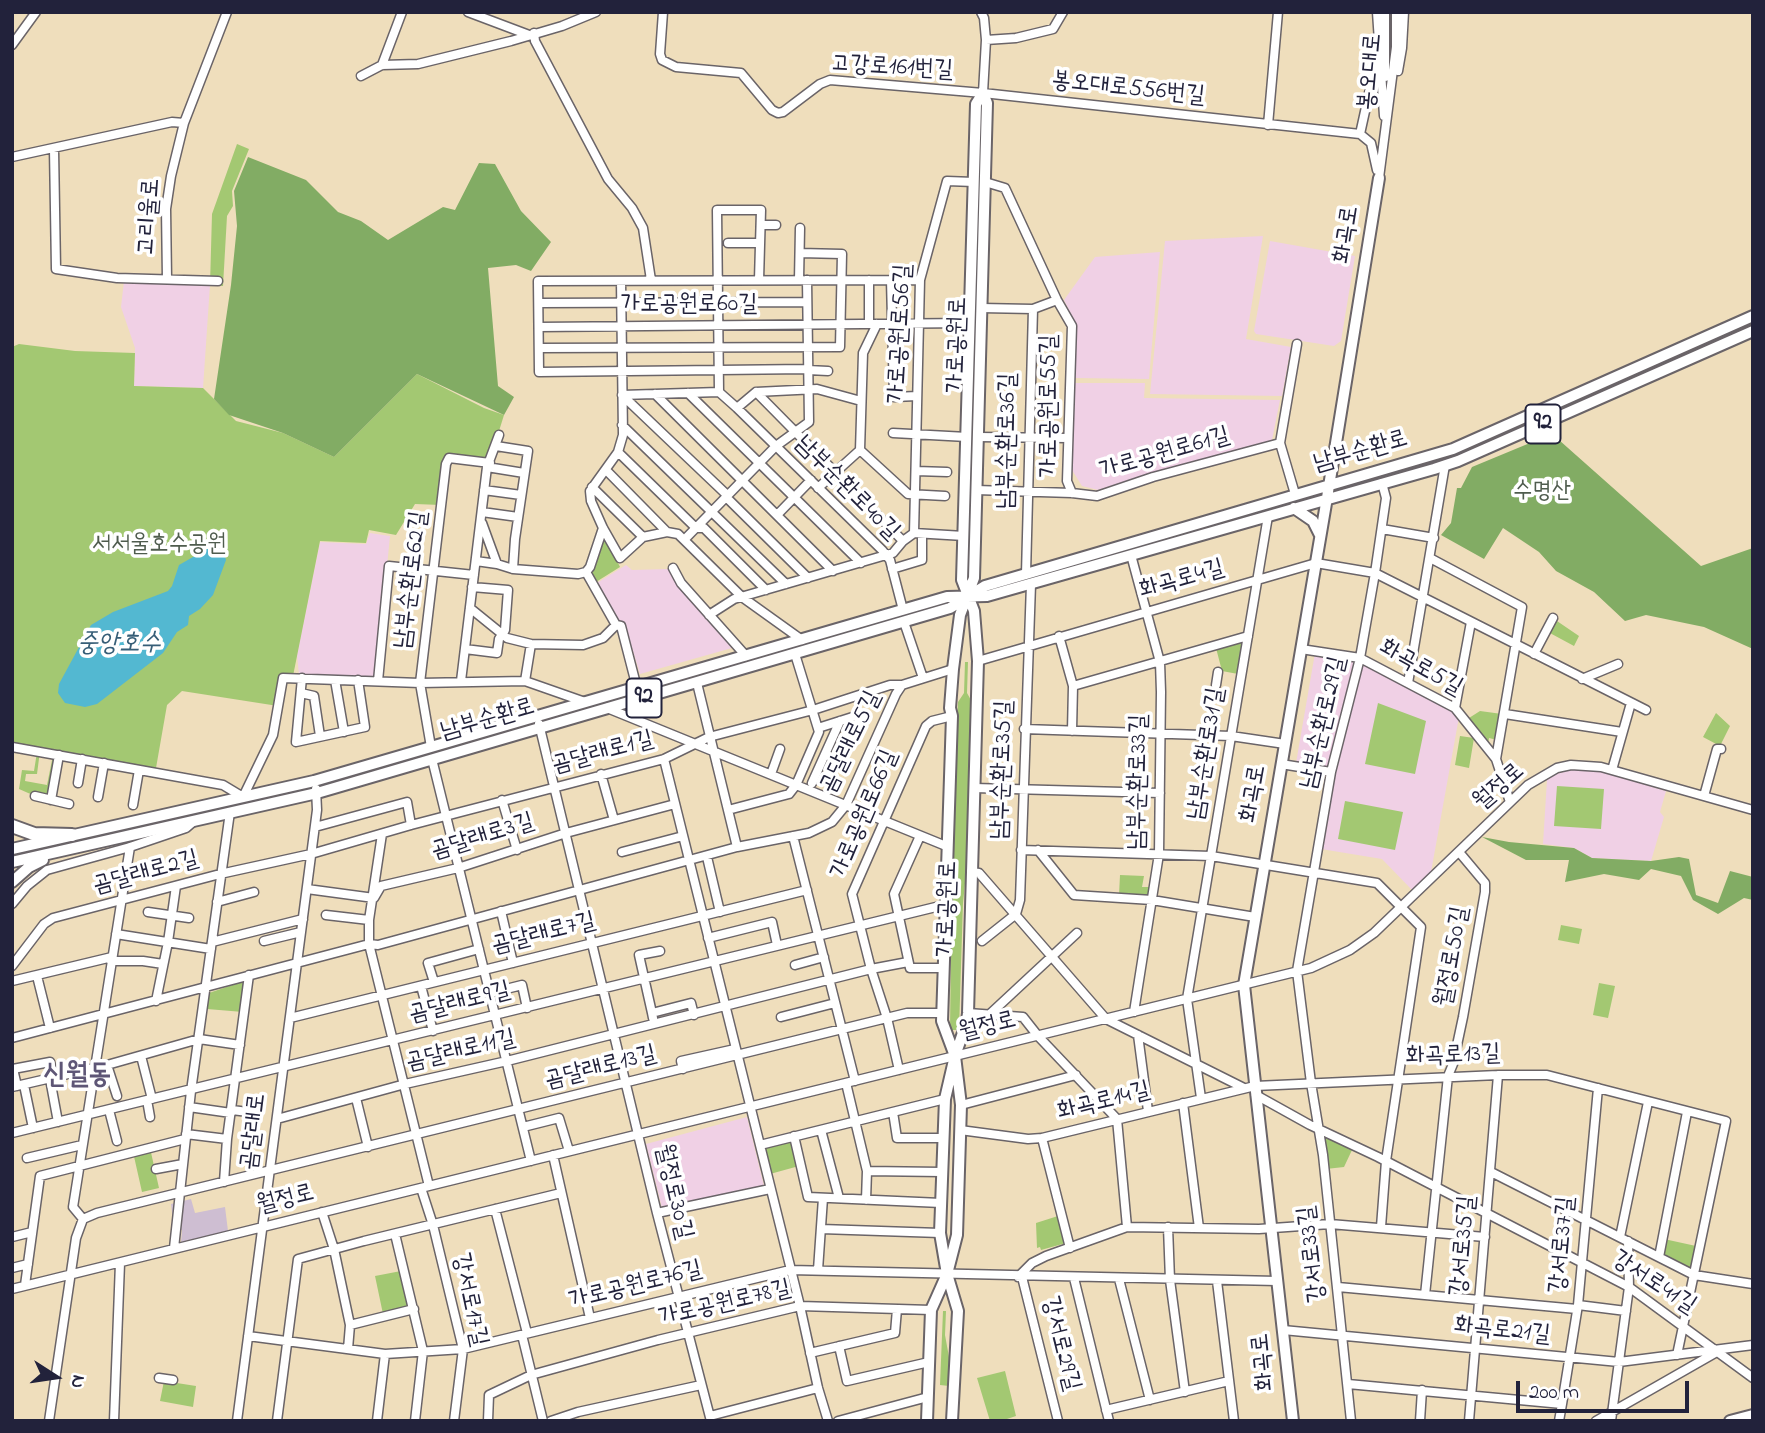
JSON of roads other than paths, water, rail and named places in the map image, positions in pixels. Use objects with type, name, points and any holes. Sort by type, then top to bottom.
[{"type":"highway","points":[[12,826],[34,834],[72,835]]},
{"type":"main road","name":"가로공원로","points":[[952,1421],[958,1311],[947,1274],[940,1233],[944,1099],[968,1017],[978,660],[974,611],[962,580],[981,308],[976,104],[983,93]]},
{"type":"main road","name":"화곡로","points":[[1293,1421],[1252,1090],[1244,985],[1330,484],[1379,178]]},
{"type":"main road","name":"가로공원로","points":[[927,1421],[931,1310],[947,1274],[957,1235],[961,1105],[955,1056],[942,1017],[944,905],[953,669],[960,615],[974,578],[976,490],[970,323],[979,182]]},
{"type":"main road","name":"남부순환로","points":[[12,849],[314,781],[431,753],[538,722],[607,708],[795,654],[904,616],[947,597],[988,596],[1028,579],[1293,494],[1452,449],[1753,316]]},
{"type":"main road","name":"남부순환로","points":[[1028,579],[1131,555],[1445,466],[1753,331]]},
{"type":"main road","points":[[1367,488],[1365,482],[1382,477],[1388,473],[1391,466]]},
{"type":"main road","points":[[1281,512],[1282,508],[1297,502],[1297,497],[1293,494]]},
{"type":"main road","points":[[1294,508],[1313,521],[1320,536]]},
{"type":"main road","name":"남부순환로","points":[[538,722],[586,702],[802,640],[904,616],[931,614],[968,598]]},
{"type":"main road","points":[[931,614],[953,622],[959,638]]},
{"type":"main road","name":"남부순환로","points":[[12,862],[126,842],[230,811],[317,793],[431,753]]},
{"type":"main road","points":[[249,808],[255,802],[277,797],[278,792],[273,790]]},
{"type":"main road","points":[[12,882],[29,867],[47,858],[126,842]]},
{"type":"main road","points":[[942,1017],[947,1032],[953,1037],[959,1035],[968,1017]]},
{"type":"main road","points":[[944,1099],[952,1088],[961,1105]]},
{"type":"main road","points":[[1730,1421],[1753,1415]]},
{"type":"street","points":[[12,45],[36,12]]},
{"type":"street","name":"고리울로","points":[[54,149],[56,269],[117,278],[167,279],[166,209],[171,176],[184,123],[226,12]]},
{"type":"street","points":[[382,65],[402,12]]},
{"type":"street","points":[[468,12],[532,34],[608,179],[632,208],[643,228],[651,280]]},
{"type":"street","points":[[361,76],[382,65],[418,64],[562,26],[596,12]]},
{"type":"street","name":"고강로161번길","points":[[663,12],[660,54],[662,60],[676,67],[741,73],[772,110],[778,113],[820,84],[831,80],[983,93]]},
{"type":"street","name":"가로공원로","points":[[981,12],[986,40],[983,93]]},
{"type":"street","points":[[986,40],[1054,29],[1063,12]]},
{"type":"street","points":[[1268,125],[1278,12]]},
{"type":"street","points":[[1377,12],[1385,136]]},
{"type":"street","name":"봉오대로","points":[[1385,12],[1385,136]]},
{"type":"street","name":"봉오대로","points":[[1379,178],[1396,47],[1396,12]]},
{"type":"street","points":[[1385,136],[1402,48],[1404,12]]},
{"type":"street","points":[[1378,51],[1360,134],[1371,143],[1379,178]]},
{"type":"street","name":"봉오대로556번길","points":[[983,93],[1360,134]]},
{"type":"street","points":[[12,157],[172,122],[184,123]]},
{"type":"street","name":"가로공원로56길","points":[[892,569],[922,561],[915,495],[919,280],[947,181],[979,182]]},
{"type":"street","name":"가로공원로55길","points":[[979,182],[1005,188],[1057,300],[1072,326],[1067,481],[1072,492]]},
{"type":"street","points":[[622,395],[719,392],[717,211],[761,210],[759,280]]},
{"type":"street","points":[[761,225],[776,225]]},
{"type":"street","points":[[685,539],[776,446],[809,422],[807,302],[800,253],[800,228]]},
{"type":"street","points":[[728,243],[760,243]]},
{"type":"street","points":[[539,348],[840,347],[842,254],[800,253]]},
{"type":"street","points":[[167,279],[218,281]]},
{"type":"street","points":[[869,280],[873,324],[863,353],[860,450],[908,494],[944,496]]},
{"type":"street","points":[[891,280],[894,397],[917,397]]},
{"type":"street","points":[[828,371],[539,372],[538,281],[919,280]]},
{"type":"street","points":[[621,281],[623,435],[618,452],[592,487],[591,501],[603,528],[620,558],[643,537],[667,532],[678,534],[743,597],[802,640]]},
{"type":"street","points":[[981,308],[1032,309],[1057,300]]},
{"type":"street","points":[[538,303],[807,302]]},
{"type":"street","name":"남부순환로36길","points":[[1028,579],[1027,492],[1032,309]]},
{"type":"street","name":"가로공원로60길","points":[[539,327],[970,323]]},
{"type":"street","points":[[1293,494],[1280,443],[1297,344]]},
{"type":"street","points":[[737,408],[756,391],[817,389],[861,401]]},
{"type":"street","points":[[756,391],[903,541]]},
{"type":"street","name":"남부순환로40길","points":[[719,392],[886,556],[923,678]]},
{"type":"street","points":[[688,393],[861,563]]},
{"type":"street","points":[[655,394],[833,571]]},
{"type":"street","points":[[622,395],[726,494],[808,578]]},
{"type":"street","points":[[622,425],[786,584]]},
{"type":"street","name":"가로공원로56길","points":[[893,433],[916,434]]},
{"type":"street","points":[[916,434],[1068,438]]},
{"type":"street","points":[[461,681],[484,490],[488,465],[499,435]]},
{"type":"street","name":"가로공원로61길","points":[[976,490],[1072,492],[1097,496],[1153,477],[1280,443]]},
{"type":"street","points":[[496,446],[528,451],[513,569]]},
{"type":"street","points":[[818,488],[860,450]]},
{"type":"street","points":[[618,452],[696,528],[704,528],[766,590]]},
{"type":"street","name":"남부순환로62길","points":[[488,465],[449,458],[446,464],[420,682],[431,753],[531,1161]]},
{"type":"street","points":[[488,465],[524,473]]},
{"type":"street","points":[[1408,683],[1445,466]]},
{"type":"street","points":[[606,470],[667,532]]},
{"type":"street","points":[[916,471],[947,472]]},
{"type":"street","points":[[777,515],[811,480]]},
{"type":"street","name":"남부순환로29길","points":[[1311,1083],[1297,971],[1331,772],[1360,658],[1375,573],[1386,498],[1382,484]]},
{"type":"street","points":[[592,487],[643,537]]},
{"type":"street","points":[[484,490],[521,495]]},
{"type":"street","points":[[481,516],[518,517]]},
{"type":"street","points":[[481,516],[497,564]]},
{"type":"street","name":"남부순환로31길","points":[[1201,1098],[1187,999],[1268,516]]},
{"type":"street","points":[[476,561],[513,569],[578,574],[586,572],[603,528]]},
{"type":"street","points":[[1382,529],[1434,538]]},
{"type":"street","points":[[709,615],[734,599],[886,556],[893,553],[903,541],[918,533],[964,536]]},
{"type":"street","name":"남부순환로33길","points":[[1131,555],[1160,662],[1161,734],[1159,854],[1134,1012]]},
{"type":"street","points":[[1430,558],[1522,607],[1496,759]]},
{"type":"street","points":[[1316,563],[1375,573],[1646,710]]},
{"type":"street","name":"화곡로4길","points":[[978,660],[1316,563]]},
{"type":"street","points":[[378,681],[389,566],[474,575]]},
{"type":"street","points":[[673,568],[681,583],[746,656]]},
{"type":"street","points":[[586,572],[617,625],[621,626],[636,688]]},
{"type":"street","name":"남부순환로35길","points":[[1016,914],[1020,900],[1028,579]]},
{"type":"street","points":[[465,649],[497,653],[501,634],[505,630],[508,590],[472,587]]},
{"type":"street","points":[[470,608],[501,634],[520,643],[583,645],[603,638],[617,625]]},
{"type":"street","points":[[1534,654],[1552,618]]},
{"type":"street","points":[[1455,708],[1471,622]]},
{"type":"street","points":[[1059,636],[1073,686],[1072,731]]},
{"type":"street","points":[[1073,686],[1248,636]]},
{"type":"street","points":[[525,681],[531,644]]},
{"type":"street","name":"화곡로5길","points":[[1301,649],[1360,658],[1455,708],[1496,759],[1510,802]]},
{"type":"street","points":[[728,810],[789,794],[796,785],[819,732],[795,654]]},
{"type":"street","points":[[1582,679],[1618,664]]},
{"type":"street","name":"곰달래로5길","points":[[12,1038],[369,944],[378,945],[737,847],[809,833],[832,822],[846,805],[902,685],[953,669]]},
{"type":"street","name":"남부순환로31길","points":[[1216,685],[1218,672]]},
{"type":"street","points":[[12,747],[223,785],[243,797],[273,735],[283,678],[420,682],[525,681],[586,702]]},
{"type":"street","points":[[302,678],[296,742],[365,727],[358,680]]},
{"type":"street","points":[[335,680],[344,732]]},
{"type":"street","points":[[697,683],[737,847]]},
{"type":"street","name":"곰달래로1길","points":[[311,854],[502,800],[664,759],[709,737],[813,710],[890,685],[902,685]]},
{"type":"street","points":[[301,694],[314,696],[320,736]]},
{"type":"street","points":[[1612,770],[1632,703]]},
{"type":"street","name":"가로공원로","points":[[607,708],[946,846]]},
{"type":"street","points":[[818,729],[862,714],[841,761]]},
{"type":"street","points":[[1505,714],[1622,732]]},
{"type":"street","name":"가로공원로66길","points":[[899,1070],[852,894],[926,726],[932,721],[952,716]]},
{"type":"street","points":[[812,783],[840,721]]},
{"type":"street","name":"월정로30길","points":[[538,722],[657,1213],[711,1418]]},
{"type":"street","points":[[1024,729],[1231,736],[1285,744]]},
{"type":"street","points":[[771,774],[780,749]]},
{"type":"street","points":[[1704,796],[1717,749],[1721,749]]},
{"type":"street","points":[[51,800],[60,755]]},
{"type":"street","points":[[78,783],[82,759]]},
{"type":"street","points":[[664,759],[828,1421]]},
{"type":"street","points":[[98,797],[104,764]]},
{"type":"street","points":[[1281,764],[1331,772]]},
{"type":"street","name":"월정로","points":[[12,1289],[1311,968],[1350,950],[1374,933],[1528,785],[1558,768],[1587,765],[1612,770],[1753,810]]},
{"type":"street","points":[[133,805],[139,770]]},
{"type":"street","points":[[601,774],[614,820]]},
{"type":"street","name":"곰달래로","points":[[237,1421],[315,827],[317,793],[314,781]]},
{"type":"street","points":[[974,788],[1160,793]]},
{"type":"street","points":[[35,796],[69,804]]},
{"type":"street","points":[[502,800],[517,850]]},
{"type":"street","points":[[315,827],[407,802],[411,825]]},
{"type":"street","name":"곰달래로3길","points":[[374,898],[382,886],[458,868],[566,833],[675,804]]},
{"type":"street","points":[[174,1248],[191,1091],[230,811]]},
{"type":"street","points":[[369,944],[369,920],[382,834]]},
{"type":"street","points":[[622,852],[683,836]]},
{"type":"street","points":[[793,836],[842,1028],[855,1122],[867,1171],[866,1199]]},
{"type":"street","points":[[920,836],[894,894],[910,968],[943,968]]},
{"type":"street","points":[[12,904],[27,886],[47,870],[126,842],[116,934],[73,1207],[83,1219],[76,1238],[49,1421]]},
{"type":"street","points":[[1021,850],[1211,856],[1377,883],[1421,927],[1397,1078],[1381,1227]]},
{"type":"street","points":[[1038,850],[1074,895],[1152,900],[1255,917]]},
{"type":"street","name":"월정로50길","points":[[1425,1295],[1448,1076],[1463,1017],[1485,892],[1485,883],[1458,852]]},
{"type":"street","name":"곰달래로2길","points":[[12,966],[48,921],[220,874],[311,854]]},
{"type":"street","points":[[707,857],[720,912]]},
{"type":"street","points":[[971,873],[979,873],[1106,1019]]},
{"type":"street","points":[[156,1001],[176,886]]},
{"type":"street","points":[[307,889],[374,898]]},
{"type":"street","name":"곰달래로7길","points":[[290,1018],[807,890]]},
{"type":"street","points":[[217,902],[254,892]]},
{"type":"street","name":"곰달래로9길","points":[[12,1133],[944,905]]},
{"type":"street","points":[[501,911],[513,963]]},
{"type":"street","points":[[148,912],[189,918]]},
{"type":"street","points":[[982,941],[1016,914]]},
{"type":"street","points":[[326,915],[369,920]]},
{"type":"street","points":[[116,934],[212,946],[303,919]]},
{"type":"street","points":[[708,938],[772,922],[777,945]]},
{"type":"street","points":[[264,941],[301,932]]},
{"type":"street","points":[[991,1013],[1077,933]]},
{"type":"street","name":"강서로17길","points":[[369,944],[405,1084],[433,1225],[463,1349],[454,1421]]},
{"type":"street","points":[[434,982],[428,963],[479,950]]},
{"type":"street","points":[[654,1024],[639,955],[660,951]]},
{"type":"street","points":[[795,965],[824,957]]},
{"type":"street","points":[[12,981],[111,959],[163,964]]},
{"type":"street","name":"곰달래로11길","points":[[277,1119],[405,1084],[908,962]]},
{"type":"street","points":[[224,1182],[227,1139],[249,975]]},
{"type":"street","points":[[37,976],[50,1028]]},
{"type":"street","points":[[490,993],[522,985],[527,1008]]},
{"type":"street","points":[[421,986],[433,1031]]},
{"type":"street","name":"곰달래로11길","points":[[652,1013],[691,1003],[694,1015]]},
{"type":"street","points":[[781,1017],[835,1003]]},
{"type":"street","points":[[736,1052],[907,1013],[942,1017]]},
{"type":"street","points":[[968,1017],[991,1013],[1023,1017],[1117,1119],[1127,1227]]},
{"type":"street","name":"강서로41길","points":[[1106,1019],[1252,1090],[1319,1129],[1629,1287],[1753,1378]]},
{"type":"street","points":[[1138,1035],[1149,1111]]},
{"type":"street","points":[[18,1086],[199,1039],[240,1045]]},
{"type":"street","name":"곰달래로13길","points":[[83,1219],[97,1213],[683,1069],[681,1061],[736,1052]]},
{"type":"street","points":[[141,1056],[150,1116]]},
{"type":"street","points":[[33,1128],[13,1069],[50,1062],[58,1122]]},
{"type":"street","points":[[107,1065],[117,1096]]},
{"type":"street","points":[[961,1105],[1076,1075]]},
{"type":"street","name":"강서로35길","points":[[1469,1421],[1498,1075]]},
{"type":"street","name":"화곡로13길","points":[[1252,1090],[1311,1083],[1397,1078],[1547,1075],[1726,1122],[1676,1355]]},
{"type":"street","name":"강서로33길","points":[[1311,1083],[1338,1287],[1351,1421]]},
{"type":"street","name":"강서로37길","points":[[1559,1421],[1578,1307],[1598,1088]]},
{"type":"street","name":"화곡로14길","points":[[960,1130],[1028,1139],[1042,1138],[1201,1098],[1252,1090]]},
{"type":"street","points":[[356,1098],[368,1146]]},
{"type":"street","points":[[760,1145],[944,1099]]},
{"type":"street","points":[[1612,1417],[1629,1287],[1624,1239],[1648,1102]]},
{"type":"street","points":[[1183,1103],[1199,1228]]},
{"type":"street","points":[[189,1107],[248,1112]]},
{"type":"street","points":[[108,1110],[117,1141]]},
{"type":"street","points":[[893,1112],[897,1138],[943,1138]]},
{"type":"street","points":[[1659,1257],[1687,1112]]},
{"type":"street","points":[[523,1127],[559,1118],[569,1152]]},
{"type":"street","points":[[821,1130],[839,1198]]},
{"type":"street","points":[[794,1136],[808,1197],[941,1203]]},
{"type":"street","points":[[25,1285],[40,1176],[186,1137],[227,1139]]},
{"type":"street","points":[[1042,1138],[1070,1248]]},
{"type":"street","points":[[27,1158],[82,1145]]},
{"type":"street","points":[[552,1155],[590,1318]]},
{"type":"street","points":[[156,1169],[183,1164]]},
{"type":"street","points":[[867,1171],[942,1172]]},
{"type":"street","points":[[1491,1172],[1694,1275],[1753,1284]]},
{"type":"street","points":[[657,1213],[770,1189]]},
{"type":"street","points":[[277,1421],[298,1259],[561,1193]]},
{"type":"street","points":[[818,1270],[823,1198]]},
{"type":"street","points":[[495,1209],[543,1421]]},
{"type":"street","points":[[323,1212],[334,1249],[350,1325],[348,1349]]},
{"type":"street","points":[[1020,1277],[1032,1263],[1046,1256],[1127,1227],[1271,1228],[1330,1224],[1485,1237]]},
{"type":"street","points":[[1168,1227],[1170,1280],[1185,1392]]},
{"type":"street","points":[[821,1229],[940,1233],[943,1245],[948,1249],[957,1235]]},
{"type":"street","points":[[12,1237],[32,1232]]},
{"type":"street","points":[[395,1234],[423,1351],[415,1421]]},
{"type":"street","points":[[114,1421],[120,1263]]},
{"type":"street","points":[[12,1268],[28,1264]]},
{"type":"street","name":"가로공원로76길","points":[[248,1336],[385,1354],[463,1349],[790,1270],[1277,1281]]},
{"type":"street","name":"강서로29길","points":[[1020,1277],[1058,1421]]},
{"type":"street","points":[[1074,1278],[1108,1421]]},
{"type":"street","points":[[1119,1279],[1150,1400]]},
{"type":"street","points":[[1217,1280],[1234,1421]]},
{"type":"street","points":[[1338,1287],[1626,1311]]},
{"type":"street","name":"가로공원로78길","points":[[488,1421],[489,1395],[531,1375],[687,1333],[800,1306],[931,1310]]},
{"type":"street","points":[[810,1353],[895,1333],[897,1308]]},
{"type":"street","points":[[350,1325],[414,1309]]},
{"type":"street","name":"화곡로21길","points":[[1283,1330],[1619,1362],[1753,1345]]},
{"type":"street","points":[[839,1346],[848,1381],[929,1362]]},
{"type":"street","points":[[1596,1421],[1612,1417],[1717,1351]]},
{"type":"street","points":[[377,1421],[385,1354]]},
{"type":"street","points":[[159,1378],[173,1380]]},
{"type":"street","points":[[1106,1410],[1229,1381]]},
{"type":"street","points":[[1348,1384],[1562,1404]]},
{"type":"street","points":[[551,1421],[578,1412],[701,1385]]},
{"type":"street","points":[[711,1418],[818,1388]]},
{"type":"street","points":[[1420,1421],[1422,1390]]},
{"type":"street","points":[[838,1421],[928,1397]]},
{"type":"water","name":"중앙호수","points":[[214,545],[222,546],[226,560],[213,595],[189,616],[188,625],[177,632],[163,653],[97,704],[85,707],[65,703],[58,693],[59,684],[91,625],[113,612],[168,591],[179,565]]},
{"type":"district","name":"신월동","points":[[77,1077]]},
{"type":"park label","name":"수명산","points":[[1542,493]]},
{"type":"park label","name":"서서울호수공원","points":[[159,546]]}]
